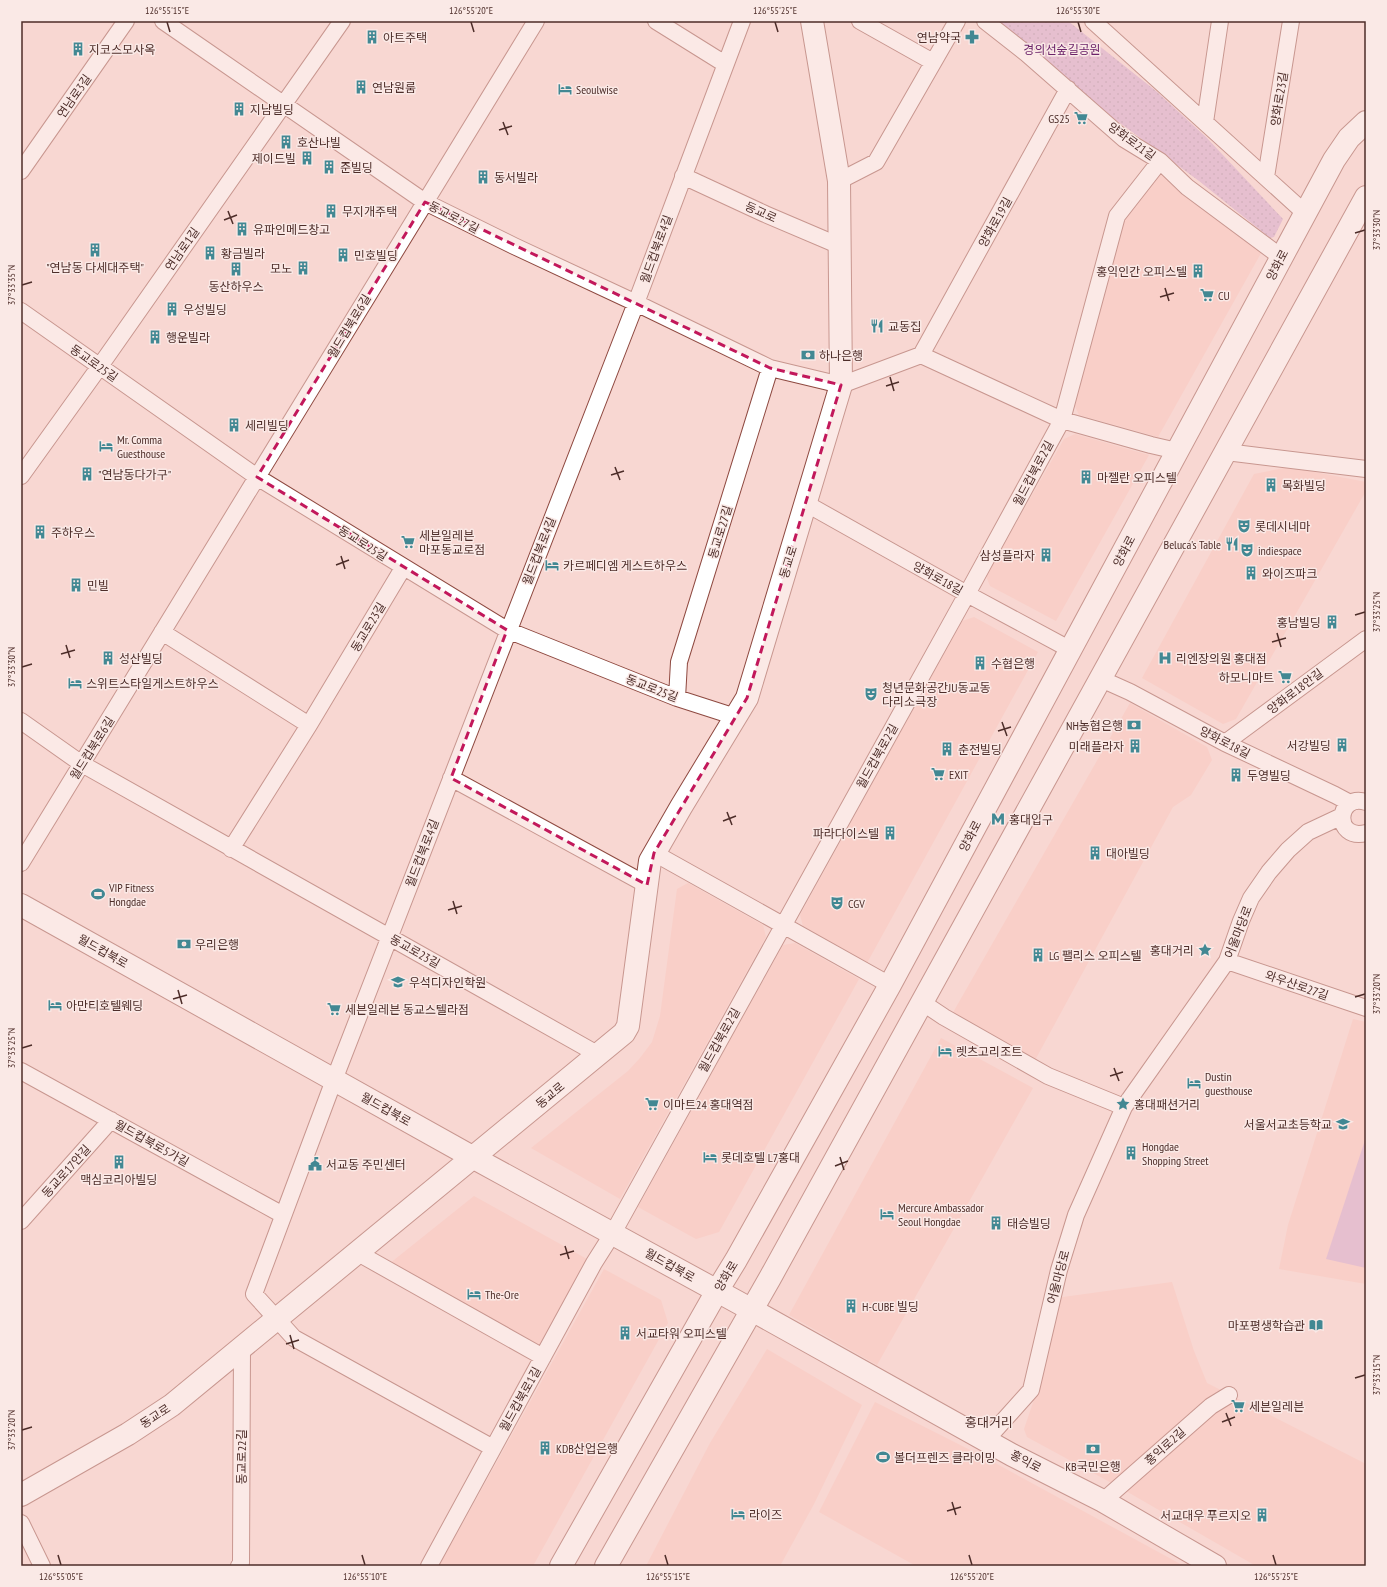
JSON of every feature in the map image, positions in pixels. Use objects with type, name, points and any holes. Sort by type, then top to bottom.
[{"type":"main road","name":"동교로","points":[[21,1495],[128,1434],[172,1405],[624,1034],[628,1026],[650,860],[748,698],[841,385],[839,181],[812,21]]},
{"type":"main road","name":"양화로","points":[[561,1566],[736,1260],[890,985],[1334,160],[1349,138],[1365,119]]},
{"type":"main road","points":[[606,1566],[752,1310],[923,1003],[1366,197]]},
{"type":"main road","name":"월드컵북로","points":[[21,905],[474,1158],[752,1310]]},
{"type":"main road","name":"홍익로","points":[[752,1310],[987,1439],[1012,1455],[1103,1501],[1215,1566]]},
{"type":"street","name":"연남로3길","points":[[21,171],[126,21]]},
{"type":"street","name":"동교로27길","points":[[163,21],[425,202],[770,368],[841,385]]},
{"type":"street","name":"연남로1길","points":[[21,476],[342,21]]},
{"type":"street","name":"월드컵북로6길","points":[[21,863],[536,21]]},
{"type":"street","points":[[656,21],[725,64]]},
{"type":"street","name":"월드컵북로4길","points":[[334,1080],[636,303],[742,21]]},
{"type":"street","points":[[860,21],[933,62]]},
{"type":"street","points":[[839,181],[876,162],[957,21]]},
{"type":"street","name":"양화로21길","points":[[985,21],[1027,54],[1124,139],[1160,161],[1187,187],[1281,257]]},
{"type":"street","points":[[1205,122],[1220,21]]},
{"type":"street","name":"양화로23길","points":[[1266,177],[1290,21]]},
{"type":"street","points":[[1099,23],[1305,213]]},
{"type":"street","name":"양화로19길","points":[[921,355],[1068,89]]},
{"type":"street","name":"월드컵북로2길","points":[[613,1233],[1062,420],[1117,216],[1160,161]]},
{"type":"street","name":"동교로","points":[[683,176],[765,214],[840,246]]},
{"type":"street","name":"동교로25길","points":[[21,311],[257,477],[403,568],[508,630],[677,698],[736,717]]},
{"type":"street","points":[[841,385],[921,355],[1062,420],[1178,451]]},
{"type":"street","name":"동교로27길","points":[[677,698],[679,662],[770,368]]},
{"type":"street","points":[[1226,452],[1366,469]]},
{"type":"street","name":"양화로18길","points":[[805,503],[967,594],[1071,650]]},
{"type":"street","name":"동교로23길","points":[[231,849],[309,724],[403,568]]},
{"type":"street","points":[[162,632],[309,724]]},
{"type":"street","name":"양화로18안길","points":[[1225,743],[1366,639]]},
{"type":"street","name":"양화로18길","points":[[1101,679],[1130,692],[1225,743],[1335,795],[1346,809]]},
{"type":"street","name":"동교로23길","points":[[21,721],[82,764],[599,1055]]},
{"type":"street","points":[[451,778],[647,885]]},
{"type":"street","points":[[1366,802],[1361,800],[1346,809],[1343,823],[1350,832],[1355,834],[1366,833]]},
{"type":"street","name":"어울마당로","points":[[987,1439],[1031,1390],[1059,1270],[1074,1222],[1124,1107],[1227,961],[1240,921],[1251,898],[1269,872],[1288,850],[1308,832],[1346,809]]},
{"type":"street","points":[[654,853],[890,985]]},
{"type":"street","name":"와우산로27길","points":[[1227,961],[1366,1008]]},
{"type":"street","points":[[923,1003],[944,1017],[1048,1076],[1124,1107]]},
{"type":"street","name":"월드컵북로5가길","points":[[21,1071],[283,1215]]},
{"type":"street","points":[[334,1080],[254,1294],[294,1338],[493,1448]]},
{"type":"street","name":"동교로17안길","points":[[21,1221],[111,1120]]},
{"type":"street","name":"월드컵북로1길","points":[[429,1566],[543,1356],[613,1233]]},
{"type":"street","points":[[358,1253],[543,1356]]},
{"type":"street","name":"동교로22길","points":[[242,1347],[242,1565]]},
{"type":"street","name":"홍익로2길","points":[[1103,1501],[1211,1406],[1229,1395]]},
{"type":"street","points":[[21,1523],[42,1566]]},
{"type":"highlighted area","points":[[425,202],[770,368],[841,385],[747,698],[654,853],[647,885],[451,778],[507,630],[257,477]]},
{"type":"shaded area","points":[[1169,173],[1265,246],[1158,437],[1079,415],[1074,404],[1123,219],[1158,175]]},
{"type":"shaded area","points":[[1075,434],[1149,455],[1056,621],[990,586],[986,576],[1064,439]]},
{"type":"shaded area","points":[[1289,467],[1366,482],[1366,491],[1236,719],[1223,724],[1142,678],[1254,474]]},
{"type":"shaded area","points":[[974,617],[1038,652],[867,963],[803,926],[800,915],[962,621]]},
{"type":"shaded area","points":[[1130,703],[1207,747],[1212,760],[1191,795],[1173,807],[1034,1062],[951,1016]]},
{"type":"shaded area","points":[[688,883],[763,925],[766,937],[620,1199],[531,1148],[628,1071],[652,1042],[660,1016],[677,889]]},
{"type":"shaded area","points":[[795,943],[859,979],[719,1232],[696,1239],[638,1207],[783,945]]},
{"type":"shaded area","name":"서울서교초등학교","points":[[1353,1019],[1366,1022],[1366,1284],[1279,1269],[1288,1225]]},
{"type":"shaded area","points":[[941,1038],[1033,1088],[877,1365],[789,1315]]},
{"type":"shaded area","points":[[474,1196],[587,1259],[538,1348],[389,1264]]},
{"type":"shaded area","points":[[604,1269],[661,1300],[668,1323],[533,1566],[439,1566]]},
{"type":"shaded area","points":[[1172,1282],[1194,1351],[1207,1383],[1366,1464],[1366,1566],[1256,1566],[1119,1487],[1027,1437],[1024,1429],[1039,1385],[1056,1298]]},
{"type":"shaded area","points":[[767,1349],[862,1405],[814,1504],[780,1566],[646,1566],[710,1443]]},
{"type":"shaded area","points":[[875,1402],[984,1457],[1184,1566],[916,1566],[819,1512]]},
{"type":"green space","name":"경의선숲길공원","points":[[985,21],[1068,21],[1156,91],[1206,137],[1283,219],[1274,237],[1270,238],[1199,181],[1038,63]]},
{"type":"green space","points":[[1366,1137],[1366,1268],[1326,1259]]},
{"type":"place","name":"아트주택","points":[[372,37]]},
{"type":"place","name":"연남약국","points":[[972,37]]},
{"type":"place","name":"지코스모사옥","points":[[78,49]]},
{"type":"place","name":"연남원룸","points":[[361,87]]},
{"type":"place","name":"Seoulwise","points":[[565,89]]},
{"type":"place","name":"지남빌딩","points":[[239,109]]},
{"type":"place","name":"GS25","points":[[1081,118]]},
{"type":"place","name":"호산나빌","points":[[286,142]]},
{"type":"place","name":"제이드빌","points":[[307,158]]},
{"type":"place","name":"준빌딩","points":[[329,167]]},
{"type":"place","name":"동서빌라","points":[[483,177]]},
{"type":"place","name":"무지개주택","points":[[331,211]]},
{"type":"place","name":"유파인메드창고","points":[[242,229]]},
{"type":"place","name":"\"연남동 다세대주택\"","points":[[95,250]]},
{"type":"place","name":"황금빌라","points":[[210,253]]},
{"type":"place","name":"민호빌딩","points":[[343,255]]},
{"type":"place","name":"모노","points":[[303,268]]},
{"type":"place","name":"동산하우스","points":[[236,269]]},
{"type":"place","name":"홍익인간 오피스텔","points":[[1198,271]]},
{"type":"place","name":"CU","points":[[1207,295]]},
{"type":"place","name":"우성빌딩","points":[[172,309]]},
{"type":"place","name":"교동집","points":[[877,326]]},
{"type":"place","name":"행운빌라","points":[[155,337]]},
{"type":"place","name":"하나은행","points":[[808,355]]},
{"type":"place","name":"세리빌딩","points":[[234,425]]},
{"type":"place","name":"Mr. Comma Guesthouse","points":[[106,446]]},
{"type":"place","name":"\"연남동다가구\"","points":[[87,474]]},
{"type":"place","name":"마젤란 오피스텔","points":[[1086,477]]},
{"type":"place","name":"목화빌딩","points":[[1271,485]]},
{"type":"place","name":"롯데시네마","points":[[1244,526]]},
{"type":"place","name":"주하우스","points":[[40,532]]},
{"type":"place","name":"세븐일레븐 마포동교로점","points":[[408,542]]},
{"type":"place","name":"Beluca's Table","points":[[1232,544]]},
{"type":"place","name":"indiespace","points":[[1247,550]]},
{"type":"place","name":"삼성플라자","points":[[1046,555]]},
{"type":"place","name":"카르페디엠 게스트하우스","points":[[552,565]]},
{"type":"place","name":"와이즈파크","points":[[1251,573]]},
{"type":"place","name":"민빌","points":[[76,585]]},
{"type":"place","name":"홍남빌딩","points":[[1332,622]]},
{"type":"place","name":"성산빌딩","points":[[108,658]]},
{"type":"place","name":"리엔장의원 홍대점","points":[[1165,658]]},
{"type":"place","name":"수협은행","points":[[980,663]]},
{"type":"place","name":"하모니마트","points":[[1285,677]]},
{"type":"place","name":"스위트스타일게스트하우스","points":[[75,683]]},
{"type":"place","name":"청년문화공간JU동교동 다리소극장","points":[[871,694]]},
{"type":"place","name":"NH농협은행","points":[[1134,725]]},
{"type":"place","name":"서강빌딩","points":[[1342,745]]},
{"type":"place","name":"미래플라자","points":[[1135,746]]},
{"type":"place","name":"춘전빌딩","points":[[947,749]]},
{"type":"place","name":"EXIT","points":[[938,774]]},
{"type":"place","name":"두영빌딩","points":[[1236,775]]},
{"type":"place","name":"홍대입구","points":[[998,819]]},
{"type":"place","name":"파라다이스텔","points":[[890,833]]},
{"type":"place","name":"대아빌딩","points":[[1095,853]]},
{"type":"place","name":"VIP Fitness Hongdae","points":[[98,894]]},
{"type":"place","name":"CGV","points":[[837,903]]},
{"type":"place","name":"우리은행","points":[[184,944]]},
{"type":"place","name":"홍대거리","points":[[1205,950]]},
{"type":"place","name":"LG 팰리스 오피스텔","points":[[1038,955]]},
{"type":"place","name":"우석디자인학원","points":[[398,982]]},
{"type":"place","name":"아만티호텔웨딩","points":[[55,1005]]},
{"type":"place","name":"세븐일레븐 동교스텔라점","points":[[334,1009]]},
{"type":"place","name":"렛츠고리조트","points":[[945,1051]]},
{"type":"place","name":"Dustin guesthouse","points":[[1194,1083]]},
{"type":"place","name":"이마트24 홍대역점","points":[[652,1104]]},
{"type":"place","name":"홍대패션거리","points":[[1123,1104]]},
{"type":"place","name":"서울서교초등학교","points":[[1343,1124]]},
{"type":"place","name":"Hongdae Shopping Street","points":[[1131,1153]]},
{"type":"place","name":"롯데호텔 L7홍대","points":[[710,1157]]},
{"type":"place","name":"맥심코리아빌딩","points":[[119,1162]]},
{"type":"place","name":"서교동 주민센터","points":[[315,1164]]},
{"type":"place","name":"Mercure Ambassador Seoul Hongdae","points":[[887,1214]]},
{"type":"place","name":"태승빌딩","points":[[996,1223]]},
{"type":"place","name":"The-Ore","points":[[474,1294]]},
{"type":"place","name":"H-CUBE 빌딩","points":[[851,1306]]},
{"type":"place","name":"마포평생학습관","points":[[1316,1325]]},
{"type":"place","name":"서교타워 오피스텔","points":[[625,1333]]},
{"type":"place","name":"세븐일레븐","points":[[1238,1406]]},
{"type":"place","name":"KDB산업은행","points":[[545,1448]]},
{"type":"place","name":"KB국민은행","points":[[1093,1449]]},
{"type":"place","name":"볼더프렌즈 클라이밍","points":[[883,1457]]},
{"type":"place","name":"라이즈","points":[[738,1514]]},
{"type":"place","name":"서교대우 푸르지오","points":[[1262,1515]]},
{"type":"district","name":"홍대거리","points":[[989,1422]]}]
